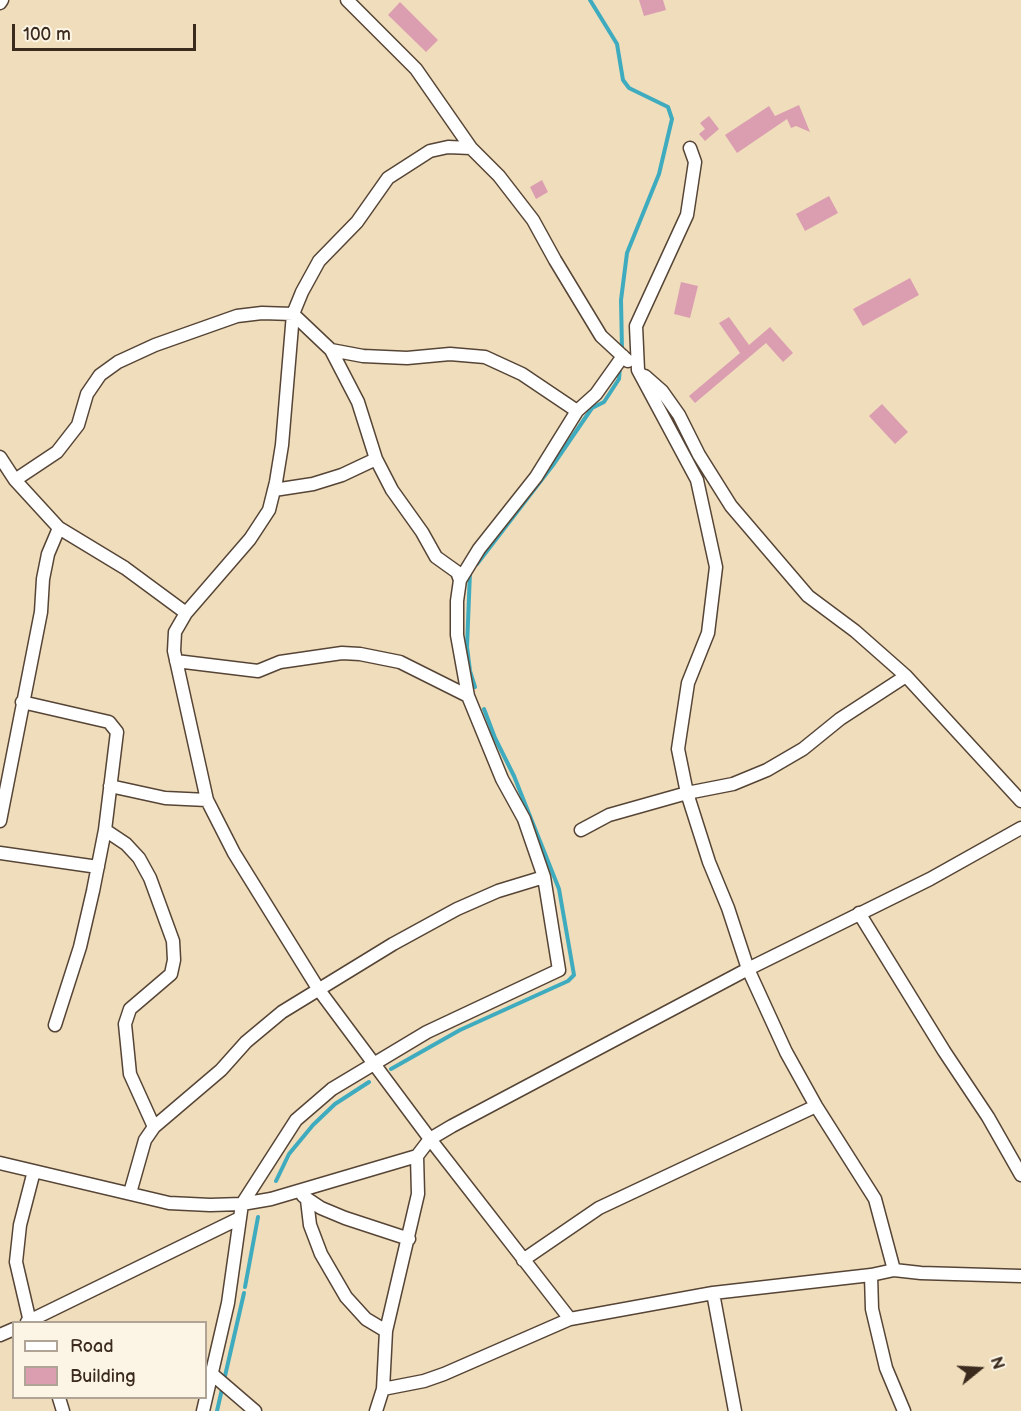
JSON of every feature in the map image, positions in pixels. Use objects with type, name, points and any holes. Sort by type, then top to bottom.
[{"type":"street","points":[[347,0],[416,69],[471,148],[499,176],[533,220],[555,261],[602,336],[662,391],[679,414],[699,455],[731,506],[808,596],[855,630],[906,676],[1021,801]]},
{"type":"street","points":[[471,148],[447,147],[430,151],[388,178],[357,222],[319,261],[302,292],[294,314],[282,446],[269,510],[250,539],[186,613],[175,632],[174,651],[207,800],[234,853],[319,990],[430,1139],[570,1319]]},
{"type":"street","points":[[690,148],[695,162],[687,215],[636,326],[638,370],[697,480],[716,567],[708,633],[688,683],[678,749],[687,793],[709,862],[728,908],[748,969],[786,1052],[816,1106],[875,1199],[894,1270]]},
{"type":"street","points":[[15,480],[57,452],[78,425],[87,394],[100,375],[118,362],[155,345],[237,316],[262,313],[294,314],[331,350],[358,402],[376,459],[392,490],[436,557],[457,572],[460,579]]},
{"type":"street","points":[[331,350],[363,356],[406,358],[450,354],[485,357],[522,374],[577,411]]},
{"type":"street","points":[[207,1397],[228,1303],[242,1204],[296,1120],[332,1089],[427,1032],[560,970],[544,877],[524,819],[502,779],[468,696],[457,635],[457,601],[460,579],[479,549],[536,477],[577,411],[596,394],[623,356]]},
{"type":"street","points":[[0,457],[15,480],[59,528],[125,568],[186,613]]},
{"type":"street","points":[[274,490],[342,475],[376,459]]},
{"type":"street","points":[[0,821],[41,612],[48,554],[59,528]]},
{"type":"street","points":[[176,661],[258,671],[280,662],[342,653],[360,654],[400,662],[468,696]]},
{"type":"street","points":[[581,830],[609,815],[687,793],[733,784],[767,770],[803,749],[840,719],[906,676]]},
{"type":"street","points":[[22,702],[109,722],[117,732],[98,867],[80,947],[55,1025]]},
{"type":"street","points":[[110,786],[165,798],[207,800]]},
{"type":"street","points":[[0,1163],[170,1203],[242,1204],[302,1196],[417,1156],[430,1139],[748,969],[930,879],[1021,828]]},
{"type":"street","points":[[105,830],[126,844],[139,858],[154,888],[173,942],[174,960],[171,974],[130,1009],[125,1024],[130,1074],[154,1127]]},
{"type":"street","points":[[0,853],[98,867]]},
{"type":"street","points":[[130,1193],[145,1140],[154,1127],[221,1070],[246,1042],[282,1012],[393,944],[457,909],[498,891],[544,877]]},
{"type":"street","points":[[860,913],[944,1051],[988,1117],[1021,1175]]},
{"type":"street","points":[[523,1260],[598,1208],[816,1106]]},
{"type":"street","points":[[376,1411],[383,1389],[386,1331],[418,1194],[417,1156]]},
{"type":"street","points":[[29,1321],[16,1262],[20,1225],[34,1171]]},
{"type":"street","points":[[302,1196],[345,1218],[409,1239]]},
{"type":"street","points":[[302,1196],[321,1254],[346,1298],[366,1319],[386,1331]]},
{"type":"street","points":[[31,1321],[240,1218]]},
{"type":"street","points":[[383,1389],[424,1381],[444,1374],[570,1319],[713,1293],[871,1275],[894,1270],[1021,1276]]},
{"type":"street","points":[[871,1275],[872,1309],[886,1368],[904,1411]]},
{"type":"street","points":[[713,1293],[735,1411]]},
{"type":"street","points":[[212,1374],[255,1411]]},
{"type":"building","points":[[639,0],[663,0],[666,10],[644,16]]},
{"type":"building","points":[[400,2],[438,40],[426,52],[388,15]]},
{"type":"building","points":[[799,105],[810,132],[796,126],[791,128],[787,119],[737,153],[725,135],[769,106],[775,116]]},
{"type":"building","points":[[709,116],[719,129],[705,141],[699,134],[705,129],[700,123]]},
{"type":"building","points":[[542,180],[548,192],[536,199],[530,187]]},
{"type":"building","points":[[829,196],[838,213],[805,231],[796,214]]},
{"type":"building","points":[[910,278],[919,295],[863,326],[853,309]]},
{"type":"building","points":[[681,282],[698,286],[690,318],[674,314]]},
{"type":"building","points":[[729,317],[749,345],[770,327],[793,353],[783,362],[766,343],[695,403],[689,396],[740,353],[719,323]]},
{"type":"building","points":[[882,404],[908,432],[895,444],[869,416]]},
{"type":"waterway","points":[[590,0],[617,44],[623,80],[629,88],[668,107],[672,119],[659,174],[627,253],[621,300],[622,350]]},
{"type":"waterway","points":[[477,564],[553,465],[592,408],[604,402],[619,379],[620,367]]},
{"type":"waterway","points":[[470,572],[467,647],[475,687]]},
{"type":"waterway","points":[[391,1069],[460,1030],[568,981],[574,975],[559,889],[514,776],[495,738],[484,709]]},
{"type":"waterway","points":[[276,1181],[289,1154],[313,1125],[335,1104],[369,1082]]},
{"type":"waterway","points":[[245,1287],[258,1217]]},
{"type":"waterway","points":[[217,1411],[244,1293]]}]
